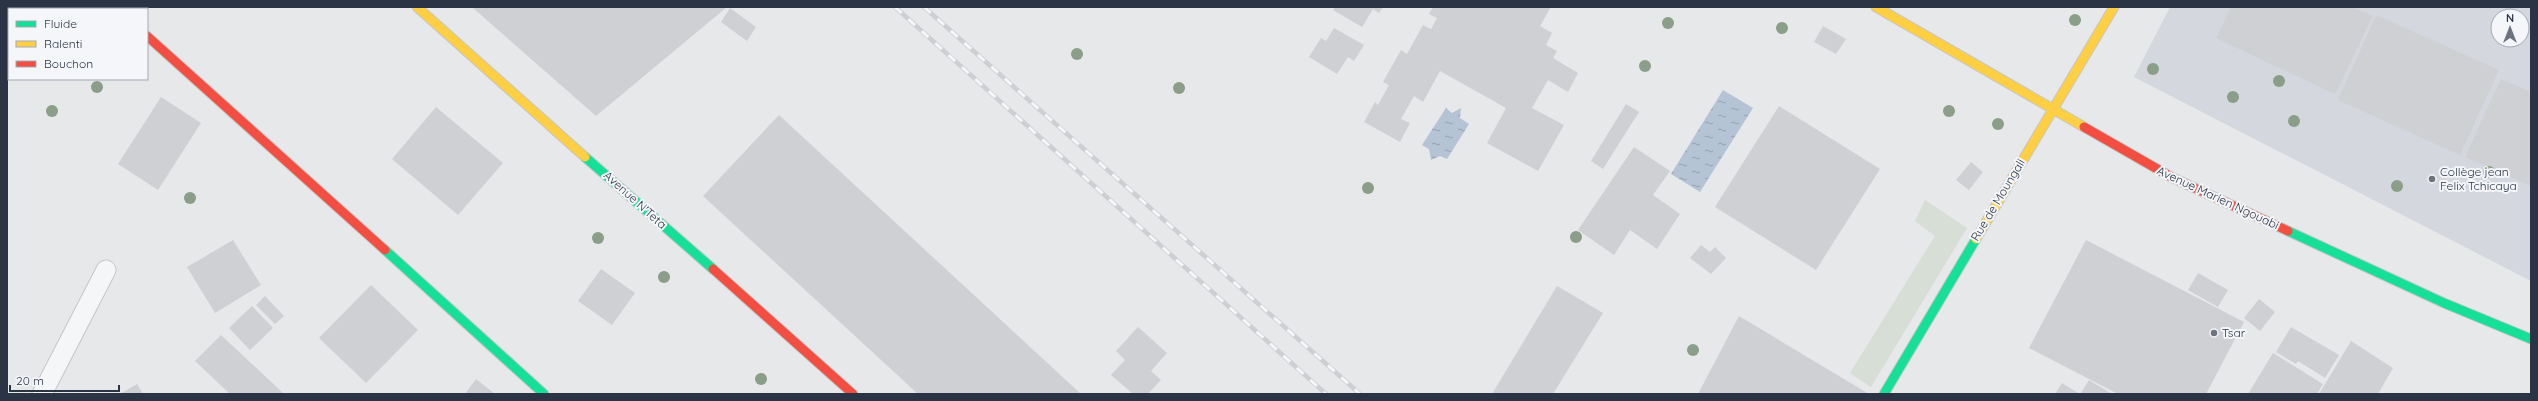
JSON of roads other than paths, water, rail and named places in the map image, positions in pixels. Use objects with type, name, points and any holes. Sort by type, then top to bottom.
[{"type":"street","name":"Avenue N'Teta","points":[[418,7],[853,394]]},
{"type":"street","name":"Avenue Marien Ngouabi","points":[[1876,7],[2173,178],[2444,303],[2531,338]]},
{"type":"street","name":"Rue de Moungali","points":[[1884,394],[2114,7]]},
{"type":"street","points":[[148,37],[544,394]]},
{"type":"lane","points":[[42,394],[106,270]]},
{"type":"water","points":[[1723,90],[1753,108],[1700,192],[1671,174]]},
{"type":"water","points":[[1446,108],[1452,113],[1461,108],[1460,118],[1469,124],[1447,159],[1440,156],[1431,160],[1429,149],[1422,145]]},
{"type":"railway","points":[[895,7],[1326,394]]},
{"type":"railway","points":[[924,7],[1360,394]]},
{"type":"place","name":"Collège jean Felix Tchicaya","points":[[2432,179]]},
{"type":"place","name":"Tsar","points":[[2214,333]]}]
